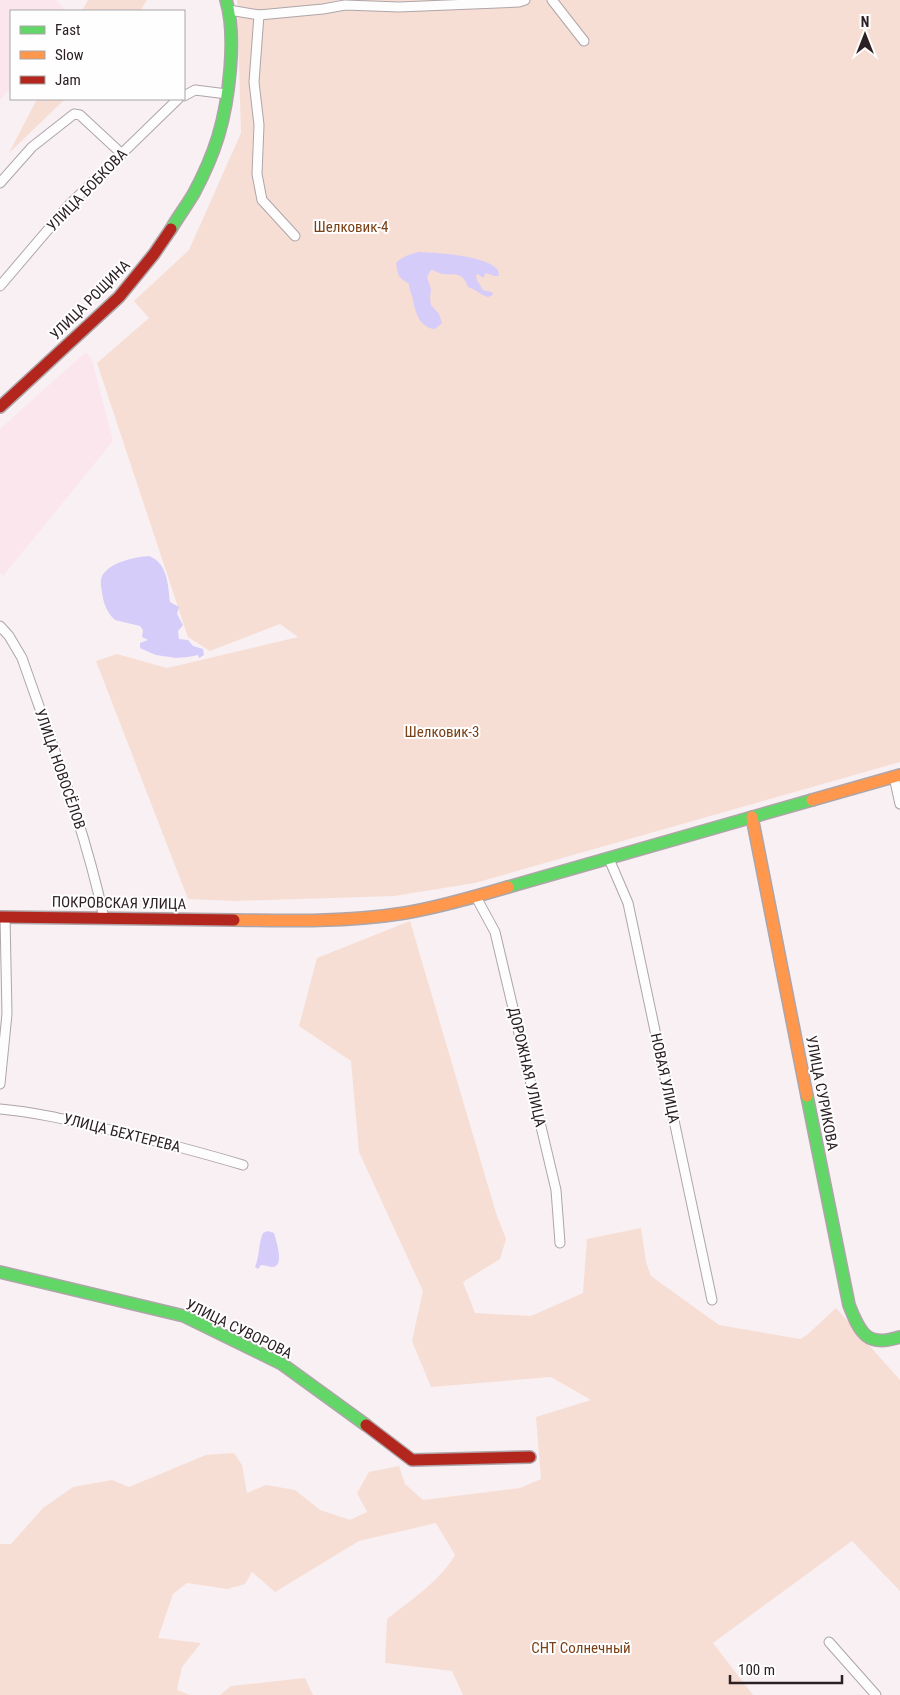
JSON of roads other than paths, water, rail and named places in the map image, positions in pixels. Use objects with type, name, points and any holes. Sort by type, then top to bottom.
[{"type":"street","points":[[227,5],[259,15],[345,5],[408,6],[519,2],[525,0]]},
{"type":"street","points":[[552,0],[584,41]]},
{"type":"street","name":"УЛИЦА РОЩИНА","points":[[0,407],[119,297],[154,254],[194,192],[218,137],[227,94],[231,54],[227,5]]},
{"type":"street","points":[[259,15],[254,82],[259,125],[257,174],[262,200],[295,236]]},
{"type":"street","points":[[185,96],[196,90],[227,94]]},
{"type":"street","name":"УЛИЦА БОБКОВА","points":[[0,286],[69,206],[177,100]]},
{"type":"street","points":[[0,183],[32,147],[74,114],[80,115],[122,154]]},
{"type":"street","name":"УЛИЦА НОВОСЁЛОВ","points":[[0,626],[9,636],[22,658],[79,821],[104,918]]},
{"type":"street","points":[[897,776],[900,804]]},
{"type":"street","name":"ПОКРОВСКАЯ УЛИЦА","points":[[3,917],[238,920],[347,919],[403,913],[446,906],[897,776]]},
{"type":"street","name":"УЛИЦА СУРИКОВА","points":[[752,818],[849,1305],[855,1321],[869,1338],[882,1342],[900,1337]]},
{"type":"street","name":"НОВАЯ УЛИЦА","points":[[609,859],[628,903],[712,1300]]},
{"type":"street","name":"ДОРОЖНАЯ УЛИЦА","points":[[476,897],[495,932],[556,1190],[560,1244]]},
{"type":"street","points":[[0,1084],[7,1014],[3,917]]},
{"type":"street","name":"УЛИЦА БЕХТЕРЕВА","points":[[0,1108],[31,1112],[125,1133],[208,1154],[242,1165]]},
{"type":"street","name":"УЛИЦА СУВОРОВА","points":[[0,1272],[184,1316],[282,1364],[347,1410],[412,1460],[530,1457]]},
{"type":"street","points":[[829,1642],[876,1695]]},
{"type":"park label","name":"Шелковик-4","points":[[351,227]]},
{"type":"park label","name":"Шелковик-3","points":[[442,732]]},
{"type":"park label","name":"СНТ Солнечный","points":[[581,1648]]}]
